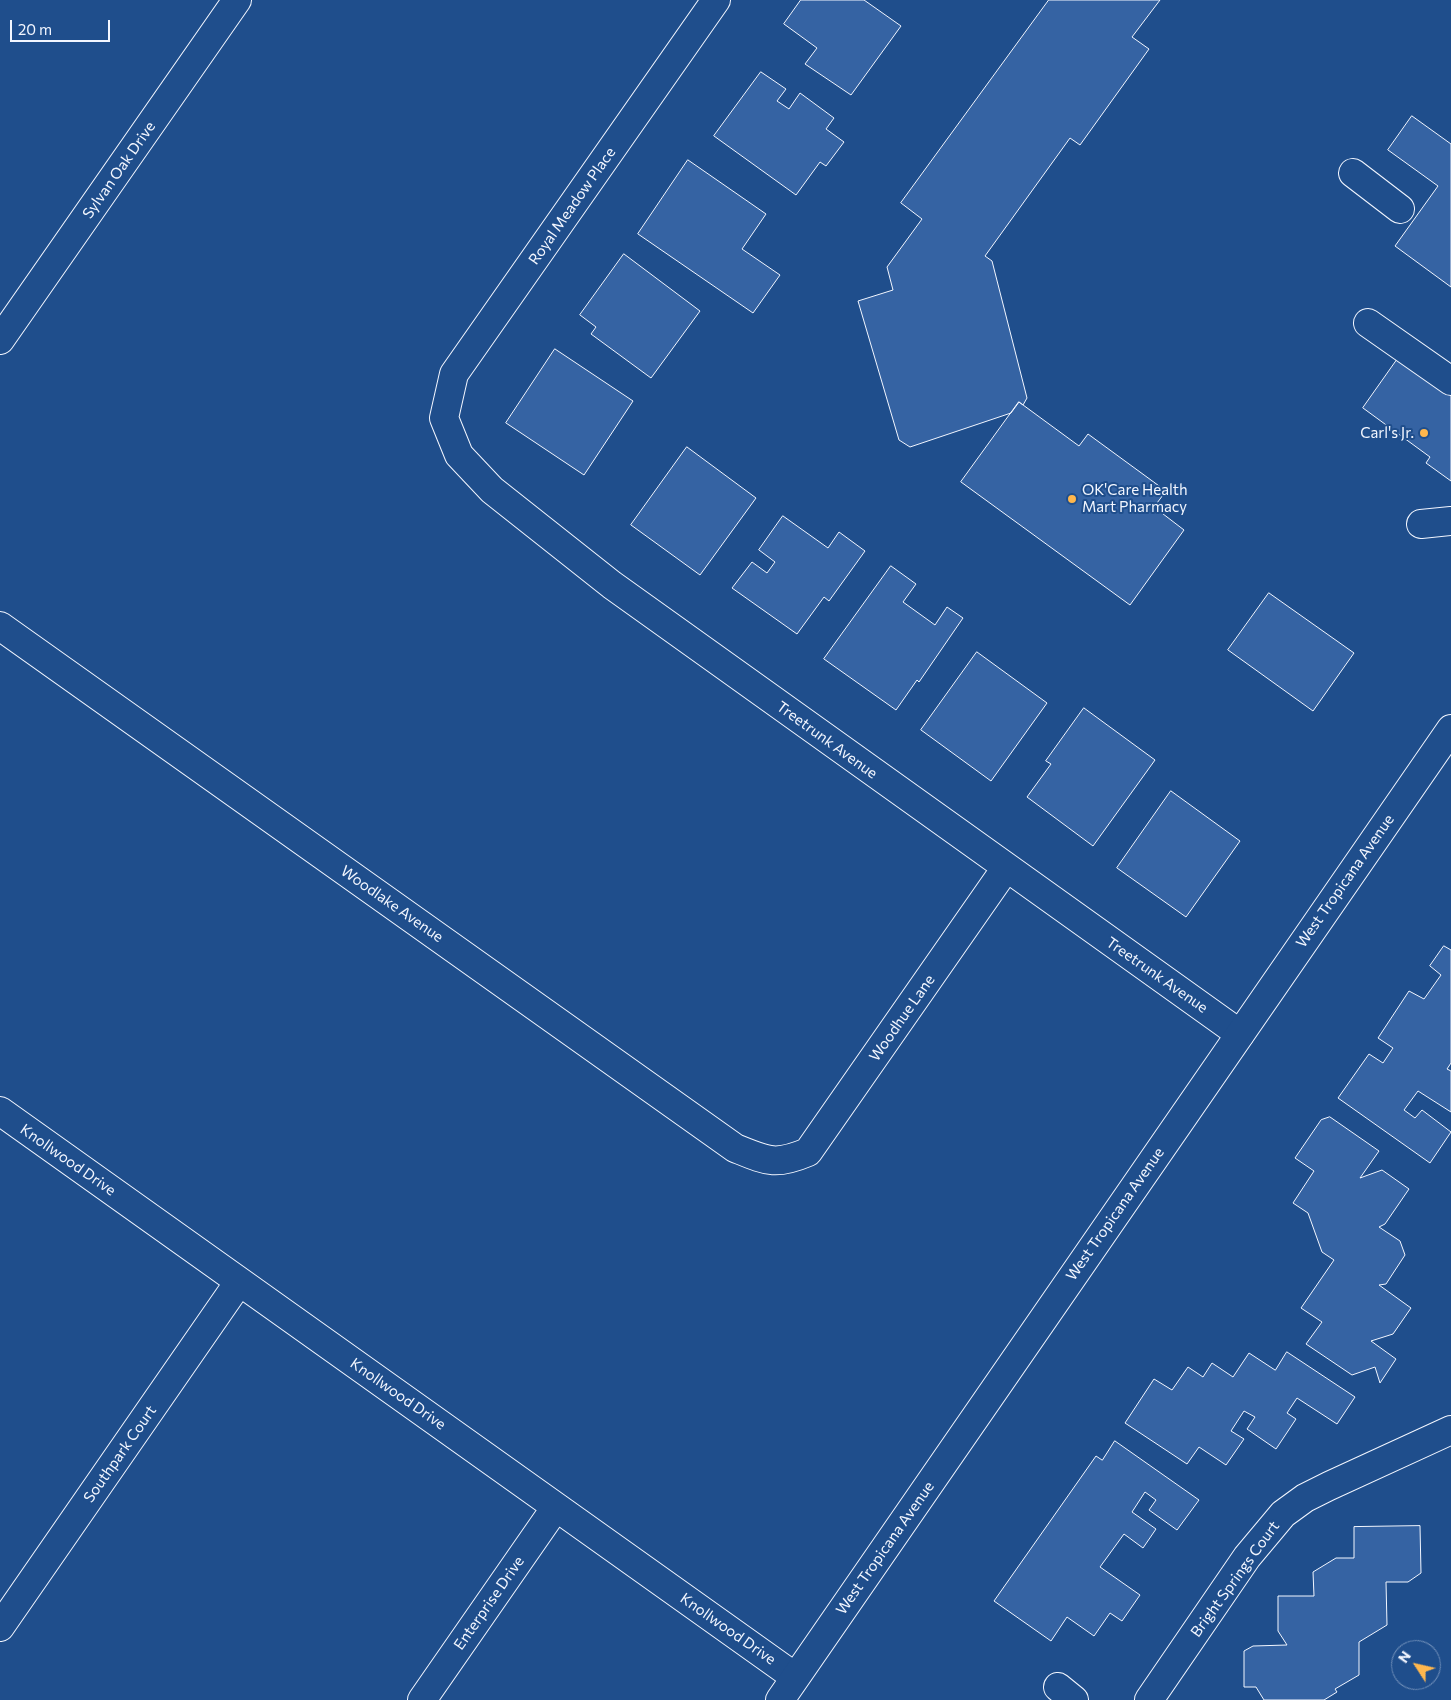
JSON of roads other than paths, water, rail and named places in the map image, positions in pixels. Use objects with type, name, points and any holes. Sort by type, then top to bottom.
[{"type":"street","name":"Sylvan Oak Drive","points":[[0,340],[237,0]]},
{"type":"street","name":"Royal Meadow Place","points":[[444,418],[454,374],[716,0]]},
{"type":"street","points":[[1353,173],[1400,209]]},
{"type":"street","points":[[1368,323],[1451,381]]},
{"type":"street","name":"Treetrunk Avenue","points":[[444,418],[459,455],[492,490],[612,585],[1240,1034]]},
{"type":"street","points":[[1421,524],[1451,521]]},
{"type":"street","name":"Woodlake Avenue","points":[[0,626],[736,1148],[768,1162],[791,1159]]},
{"type":"street","name":"West Tropicana Avenue","points":[[780,1700],[1451,729]]},
{"type":"street","name":"Woodhue Lane","points":[[791,1159],[808,1152],[1006,868]]},
{"type":"street","name":"Knollwood Drive","points":[[0,1111],[795,1678]]},
{"type":"street","name":"Southpark Court","points":[[0,1627],[239,1282]]},
{"type":"street","name":"Bright Springs Court","points":[[1149,1700],[1247,1557],[1283,1514],[1304,1498],[1451,1430]]},
{"type":"street","name":"Enterprise Drive","points":[[422,1700],[556,1507]]},
{"type":"place","name":"Carl's Jr.","points":[[1424,433]]},
{"type":"place","name":"OK'Care Health Mart Pharmacy","points":[[1072,499]]}]
